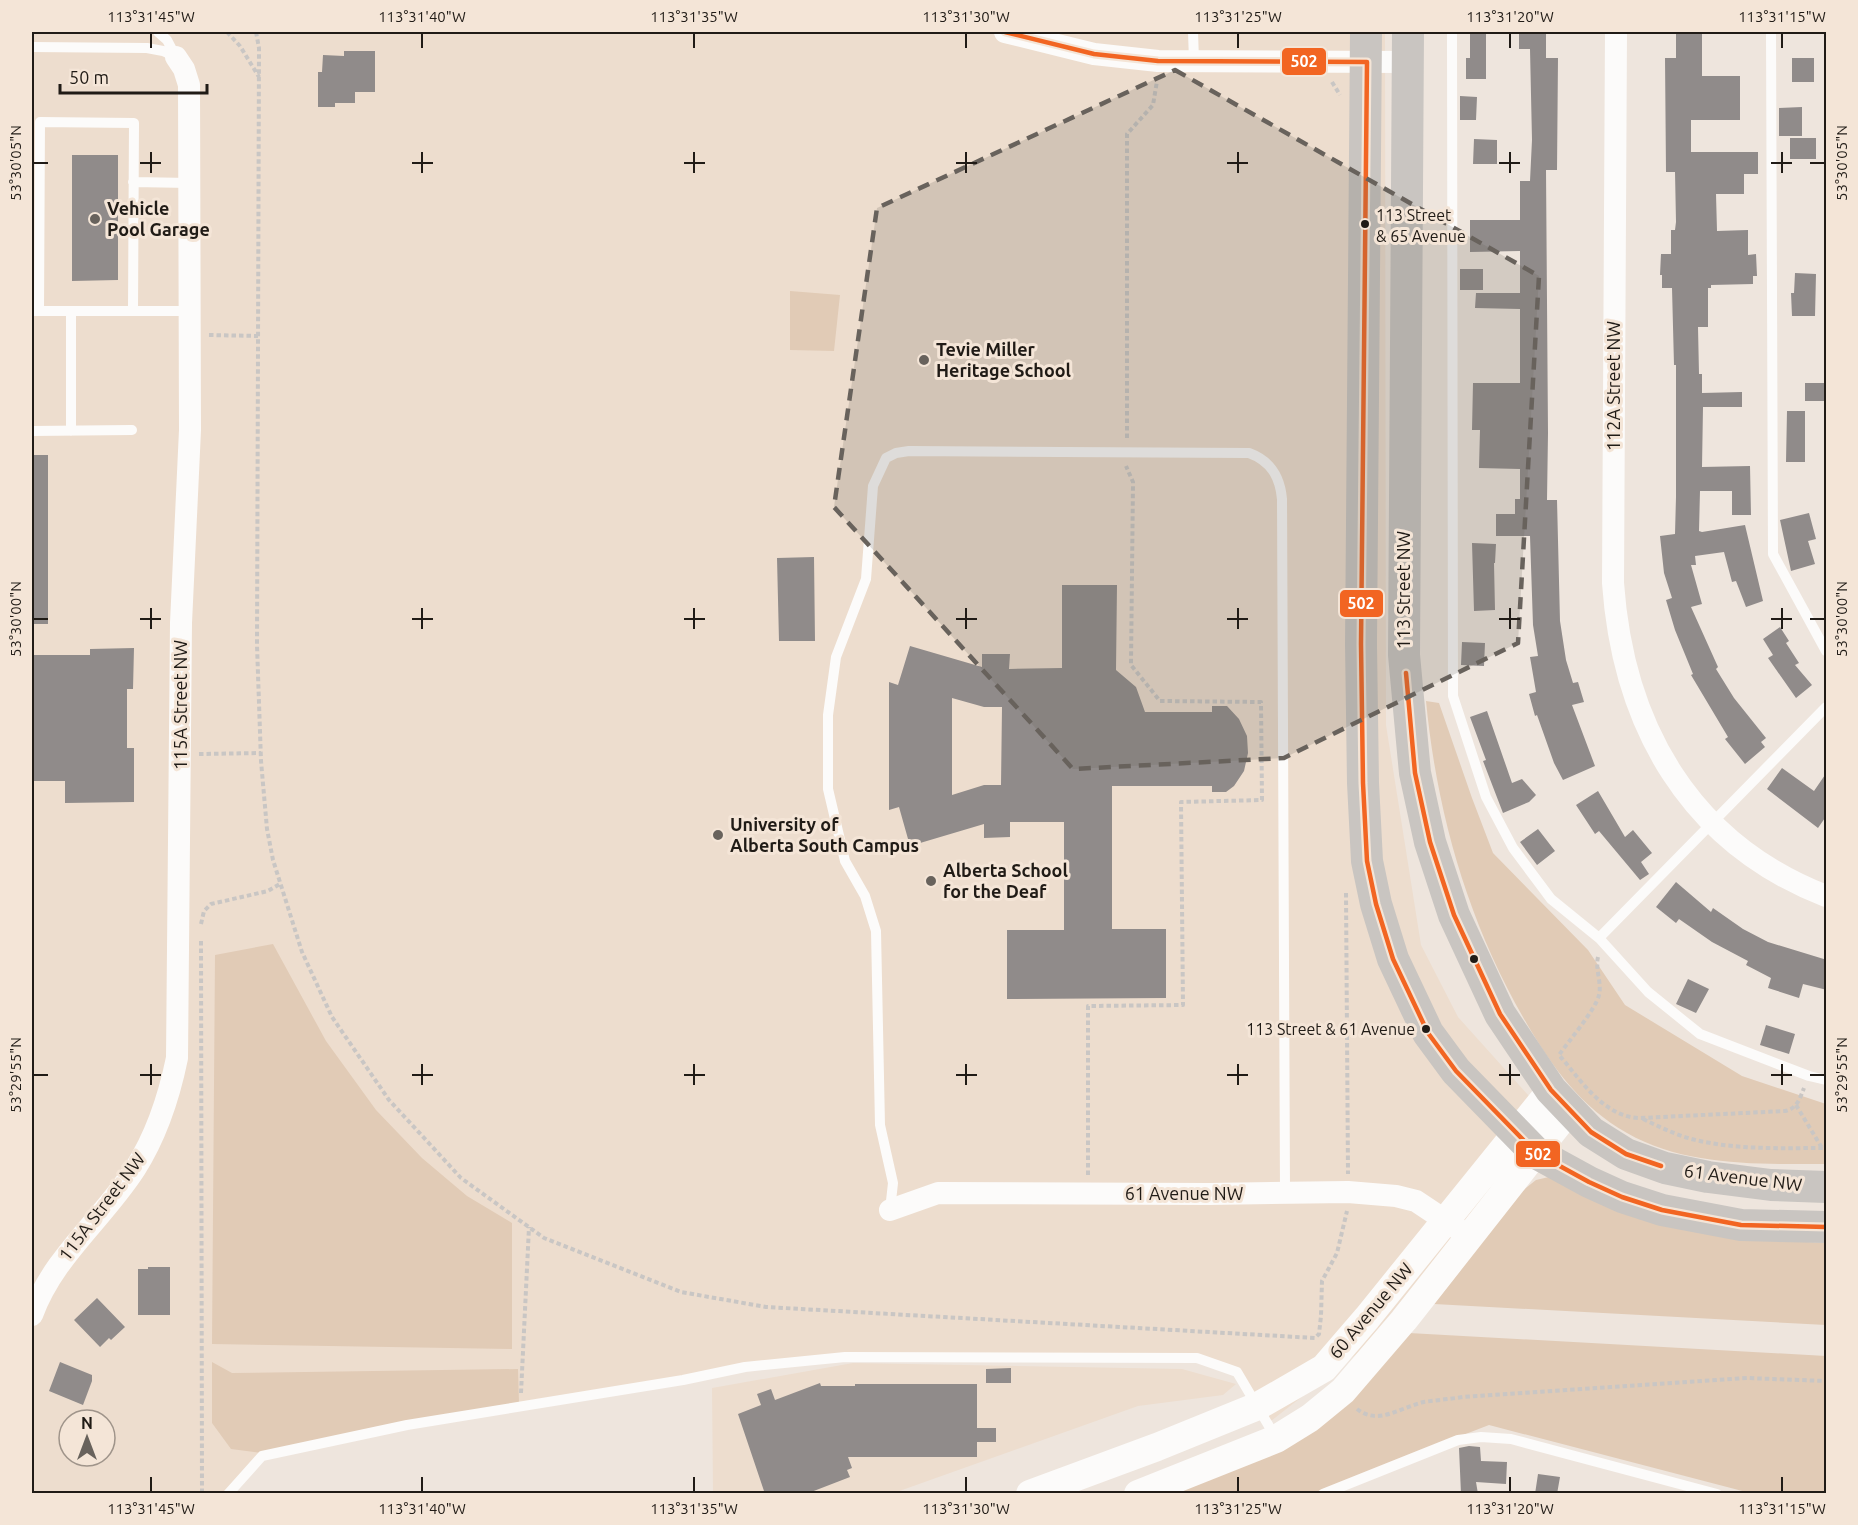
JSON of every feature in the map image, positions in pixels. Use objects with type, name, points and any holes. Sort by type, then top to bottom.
[{"type":"main road","name":"113 Street NW","points":[[1408,32],[1403,596],[1404,655],[1415,773],[1430,842],[1454,915],[1500,1014],[1561,1100]]},
{"type":"main road","points":[[1366,47],[1361,644],[1363,783],[1367,861],[1376,904],[1393,959],[1428,1033],[1456,1071],[1526,1143],[1605,1190],[1662,1210],[1740,1225],[1827,1227]]},
{"type":"main road","name":"61 Avenue NW","points":[[1561,1100],[1591,1132],[1626,1154],[1665,1168],[1708,1178],[1771,1185],[1827,1187]]},
{"type":"street","points":[[1005,32],[1094,54],[1158,61],[1366,47],[1409,62]]},
{"type":"street","name":"112A Street NW","points":[[1616,32],[1613,583],[1618,638],[1624,665],[1650,736],[1677,781],[1712,821],[1760,861],[1786,877],[1827,896]]},
{"type":"street","name":"115A Street NW","points":[[32,1314],[45,1286],[63,1257],[134,1170],[159,1118],[173,1076],[178,1038],[181,623],[188,477],[190,311],[189,85],[184,69],[176,57]]},
{"type":"street","name":"60 Avenue NW","points":[[1030,1494],[1157,1447],[1258,1406],[1324,1368],[1458,1229],[1561,1100]]},
{"type":"street","name":"61 Avenue NW","points":[[890,1210],[938,1193],[1348,1192],[1396,1196],[1416,1201],[1458,1229]]},
{"type":"street","name":"60 Avenue NW","points":[[1138,1494],[1276,1439],[1310,1418],[1343,1392],[1404,1320],[1458,1229]]},
{"type":"lane","points":[[158,32],[167,40],[176,57]]},
{"type":"lane","points":[[1193,32],[1194,60]]},
{"type":"lane","points":[[1452,32],[1453,696],[1486,797],[1513,848],[1551,899],[1602,941],[1648,992],[1700,1034],[1809,1076],[1827,1080]]},
{"type":"lane","points":[[1771,32],[1773,554],[1827,651]]},
{"type":"lane","points":[[32,47],[147,48],[176,57]]},
{"type":"lane","points":[[133,311],[134,123],[40,122],[35,311],[71,311],[133,311],[190,311]]},
{"type":"lane","points":[[133,182],[189,183]]},
{"type":"lane","points":[[71,311],[71,431]]},
{"type":"lane","points":[[32,431],[132,430]]},
{"type":"lane","points":[[890,1210],[893,1183],[880,1125],[876,931],[865,896],[845,861],[828,789],[828,715],[836,657],[866,579],[873,486],[886,458],[896,453],[909,451],[1249,453],[1267,463],[1279,480],[1281,488],[1284,1193]]},
{"type":"lane","points":[[1602,941],[1712,821],[1827,707]]},
{"type":"lane","points":[[228,1494],[262,1456],[407,1425],[683,1380],[745,1366],[845,1357],[1197,1358],[1237,1372],[1276,1439]]},
{"type":"lane","points":[[1323,1494],[1458,1440],[1481,1437],[1510,1439],[1717,1494]]},
{"type":"path","points":[[227,32],[240,46],[259,76]]},
{"type":"path","points":[[256,32],[259,48],[257,645],[261,753],[267,829],[280,884],[302,952],[332,1017],[389,1100],[461,1178],[544,1238],[681,1292],[766,1307],[1315,1338],[1322,1316],[1322,1281],[1336,1253],[1347,1210]]},
{"type":"path","points":[[1082,1194],[1088,1178],[1088,1006],[1183,1005],[1181,802],[1262,800],[1261,702],[1160,701],[1131,665],[1133,482],[1126,468],[1127,134],[1153,105],[1158,74]]},
{"type":"path","points":[[190,335],[258,336]]},
{"type":"path","points":[[180,754],[261,753]]},
{"type":"path","points":[[202,1494],[201,921],[204,911],[211,904],[268,891],[280,884]]},
{"type":"path","points":[[1602,941],[1597,962],[1599,990],[1597,1001],[1559,1055],[1606,1106],[1623,1116],[1641,1118],[1785,1111],[1796,1105],[1809,1076]]},
{"type":"path","points":[[1796,1105],[1824,1148]]},
{"type":"path","points":[[1641,1118],[1698,1141],[1766,1148],[1824,1148]]},
{"type":"path","points":[[521,1407],[529,1226]]},
{"type":"path","points":[[1354,1406],[1358,1411],[1373,1417],[1423,1402],[1463,1397],[1747,1378],[1827,1381]]},
{"type":"highlighted area","points":[[1175,70],[1539,276],[1518,643],[1284,758],[1073,769],[834,507],[877,208]]},
{"type":"shaded area","name":"University of Alberta South Campus","points":[[32,32],[1385,32],[1386,725],[1421,945],[1458,1017],[1546,1115],[1434,1261],[1359,1352],[1267,1424],[1237,1372],[1197,1358],[845,1357],[745,1367],[262,1456],[228,1493],[32,1493]]},
{"type":"shaded area","points":[[790,291],[840,295],[834,351],[790,350]]},
{"type":"shaded area","points":[[1426,701],[1439,703],[1493,853],[1588,950],[1625,1005],[1742,1076],[1826,1104],[1826,1164],[1724,1161],[1674,1152],[1627,1133],[1582,1099],[1547,1056],[1527,1024],[1506,986],[1472,908],[1447,827],[1431,744]]},
{"type":"shaded area","points":[[273,944],[326,1041],[376,1110],[422,1158],[467,1196],[512,1223],[512,1349],[212,1344],[215,955]]},
{"type":"shaded area","points":[[1553,1176],[1766,1240],[1826,1243],[1826,1325],[1434,1304],[1521,1192],[1536,1180]]},
{"type":"shaded area","points":[[1409,1333],[1826,1356],[1826,1493],[1750,1493],[1489,1425],[1313,1493],[1177,1494]]},
{"type":"shaded area","points":[[212,1362],[232,1373],[518,1369],[519,1403],[262,1453],[231,1449],[212,1423]]},
{"type":"shaded area","points":[[853,1363],[1182,1369],[1236,1384],[1223,1395],[1138,1406],[891,1494],[713,1493],[712,1388]]},
{"type":"building","points":[[1470,32],[1486,32],[1486,79],[1466,79],[1466,58],[1470,58]]},
{"type":"building","points":[[1519,32],[1546,32],[1546,58],[1558,58],[1557,170],[1546,170],[1547,500],[1557,500],[1560,621],[1566,660],[1573,683],[1578,682],[1584,702],[1572,705],[1595,766],[1563,780],[1554,763],[1537,715],[1535,716],[1529,694],[1536,692],[1530,657],[1538,656],[1533,625],[1530,536],[1496,536],[1496,514],[1515,514],[1515,499],[1520,499],[1520,469],[1479,468],[1480,430],[1472,430],[1473,383],[1520,383],[1520,309],[1475,308],[1476,293],[1520,293],[1520,251],[1470,252],[1470,220],[1520,220],[1520,181],[1530,181],[1532,140],[1530,49],[1519,49]]},
{"type":"building","points":[[1676,32],[1702,32],[1702,76],[1740,76],[1740,120],[1691,120],[1691,152],[1758,152],[1758,174],[1744,174],[1744,194],[1716,194],[1717,231],[1748,230],[1748,255],[1756,254],[1757,276],[1753,276],[1753,284],[1711,285],[1711,288],[1708,288],[1708,327],[1698,327],[1699,374],[1702,374],[1702,393],[1742,392],[1742,407],[1703,407],[1702,467],[1750,466],[1751,515],[1732,515],[1732,491],[1700,491],[1699,531],[1745,525],[1763,601],[1746,607],[1736,581],[1732,582],[1724,552],[1695,556],[1696,565],[1691,565],[1702,604],[1691,607],[1718,667],[1716,669],[1734,698],[1766,738],[1761,742],[1765,747],[1745,764],[1725,739],[1728,737],[1691,675],[1693,674],[1675,630],[1666,600],[1672,598],[1664,573],[1660,536],[1675,534],[1676,365],[1674,365],[1672,288],[1662,288],[1662,275],[1660,275],[1661,254],[1671,254],[1671,230],[1675,230],[1676,222],[1675,172],[1666,172],[1665,58],[1676,58]]},
{"type":"building","points":[[344,51],[375,51],[375,92],[355,92],[355,103],[335,103],[335,107],[318,107],[318,72],[322,72],[323,55],[344,56]]},
{"type":"building","points":[[1792,58],[1814,58],[1814,82],[1792,82]]},
{"type":"building","points":[[1460,96],[1477,97],[1476,120],[1460,120]]},
{"type":"building","points":[[1802,107],[1802,136],[1779,136],[1779,108]]},
{"type":"building","points":[[1790,138],[1816,138],[1816,159],[1790,159]]},
{"type":"building","points":[[1474,139],[1497,140],[1497,164],[1473,164]]},
{"type":"building","name":"Vehicle Pool Garage","points":[[72,155],[118,155],[118,280],[72,281]]},
{"type":"building","points":[[1460,269],[1483,269],[1483,290],[1460,290]]},
{"type":"building","points":[[1795,273],[1816,274],[1815,316],[1792,316],[1791,293],[1794,293]]},
{"type":"building","points":[[1805,383],[1827,383],[1827,401],[1805,401]]},
{"type":"building","points":[[1787,411],[1805,411],[1805,462],[1786,462]]},
{"type":"building","points":[[32,455],[48,455],[48,624],[32,624]]},
{"type":"building","points":[[1809,513],[1816,539],[1808,541],[1815,564],[1791,571],[1780,520]]},
{"type":"building","points":[[1472,543],[1496,544],[1495,610],[1474,611]]},
{"type":"building","points":[[814,557],[815,641],[779,641],[777,558]]},
{"type":"building","name":"Alberta School for the Deaf","points":[[1062,585],[1117,585],[1116,670],[1136,687],[1145,712],[1212,712],[1212,706],[1227,706],[1239,719],[1247,736],[1248,753],[1244,771],[1234,786],[1226,792],[1212,792],[1212,786],[1112,786],[1112,929],[1166,929],[1166,998],[1007,999],[1007,930],[1064,930],[1064,822],[1010,822],[1010,837],[984,838],[984,824],[910,846],[899,807],[889,810],[889,682],[898,685],[910,646],[982,667],[982,654],[1010,654],[1009,669],[1062,668]],"holes":[[[952,698],[984,707],[1002,707],[1001,785],[984,785],[952,795]]]},
{"type":"building","points":[[1780,627],[1789,641],[1786,643],[1799,663],[1795,665],[1812,685],[1796,698],[1768,658],[1773,655],[1763,639]]},
{"type":"building","points":[[1462,642],[1485,643],[1484,666],[1461,665]]},
{"type":"building","points":[[134,648],[133,689],[127,689],[127,748],[134,748],[134,802],[65,803],[65,781],[32,781],[32,655],[90,655],[90,649]]},
{"type":"building","points":[[1487,711],[1512,783],[1522,779],[1536,795],[1529,802],[1503,813],[1483,761],[1486,760],[1470,717]]},
{"type":"building","points":[[1782,768],[1814,791],[1827,772],[1827,815],[1818,828],[1767,789]]},
{"type":"building","points":[[1598,791],[1625,837],[1633,830],[1652,853],[1641,862],[1649,874],[1640,880],[1599,831],[1595,834],[1576,805]]},
{"type":"building","points":[[1538,829],[1555,851],[1537,865],[1520,842]]},
{"type":"building","points":[[1676,882],[1711,912],[1713,908],[1743,929],[1768,942],[1827,960],[1827,990],[1803,984],[1799,998],[1768,988],[1771,978],[1746,965],[1748,961],[1712,942],[1679,919],[1676,923],[1656,907]]},
{"type":"building","points":[[1688,979],[1709,989],[1696,1013],[1676,1004]]},
{"type":"building","points":[[1766,1025],[1795,1034],[1789,1054],[1760,1045]]},
{"type":"building","points":[[148,1267],[170,1267],[170,1315],[138,1315],[138,1269],[148,1269]]},
{"type":"building","points":[[97,1298],[125,1327],[100,1347],[74,1320]]},
{"type":"building","points":[[60,1362],[92,1375],[83,1405],[49,1391]]},
{"type":"building","points":[[1011,1368],[1011,1383],[986,1383],[986,1369]]},
{"type":"building","points":[[820,1383],[821,1386],[977,1384],[977,1428],[996,1428],[996,1442],[977,1442],[977,1457],[848,1457],[852,1468],[847,1470],[850,1477],[806,1494],[765,1494],[738,1414],[761,1405],[757,1394],[771,1389],[775,1400]]},
{"type":"building","points":[[1480,1447],[1481,1461],[1507,1462],[1506,1484],[1476,1482],[1478,1494],[1461,1494],[1459,1448]]},
{"type":"building","points":[[1538,1474],[1560,1477],[1557,1494],[1535,1494]]},
{"type":"transit line","name":"502","points":[[1005,32],[1094,54],[1158,61],[1367,62],[1361,644],[1363,783],[1367,861],[1376,904],[1393,959],[1428,1033],[1456,1071],[1536,1153],[1622,1197],[1662,1210],[1741,1225],[1826,1227]]},
{"type":"transit line","name":"502","points":[[1406,673],[1415,773],[1430,842],[1454,915],[1500,1014],[1551,1090],[1591,1132],[1626,1154],[1661,1166]]},
{"type":"place","name":"Vehicle Pool Garage","points":[[95,219]]},
{"type":"place","name":"113 Street & 65 Avenue","points":[[1365,224]]},
{"type":"place","name":"Tevie Miller Heritage School","points":[[924,360]]},
{"type":"place","name":"University of Alberta South Campus","points":[[718,835]]},
{"type":"place","name":"Alberta School for the Deaf","points":[[931,881]]},
{"type":"place","name":"113 Street & 61 Avenue","points":[[1426,1029]]}]
